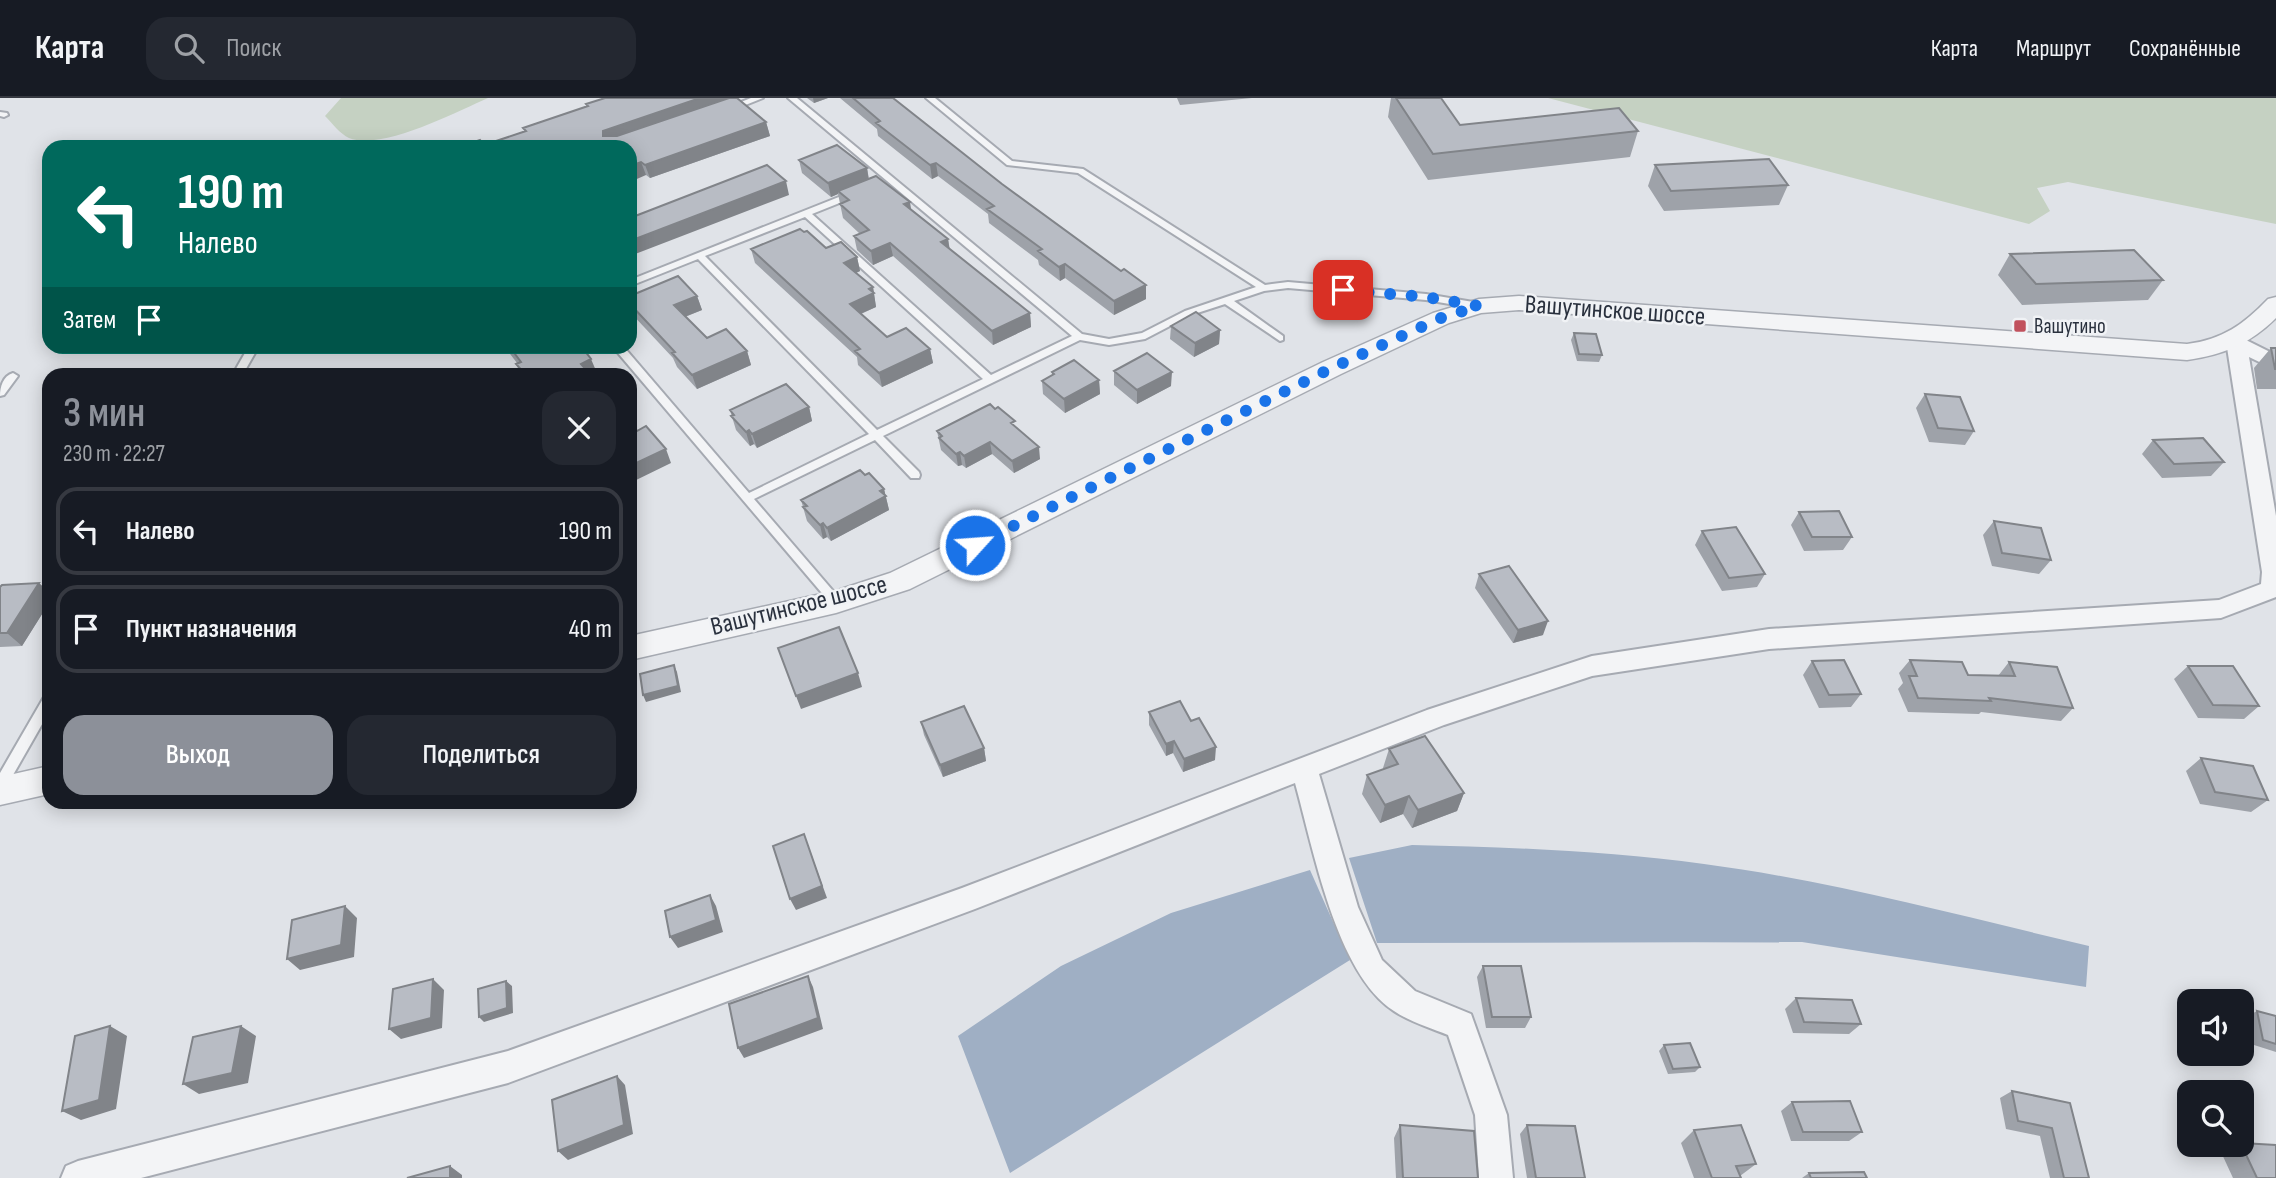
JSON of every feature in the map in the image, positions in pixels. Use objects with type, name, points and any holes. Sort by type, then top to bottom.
[{"type":"street","name":"Вашутинское шоссе","points":[[637,646],[836,602],[900,581],[1332,368],[1441,318],[1479,306],[1518,303],[2187,352],[2215,349],[2236,341],[2257,325],[2276,304]]},
{"type":"street","points":[[2236,341],[2276,364]]},
{"type":"street","points":[[78,1178],[508,1067],[952,905],[1436,717],[1592,666],[1769,639],[2221,609],[2273,589],[2274,572],[2236,341]]},
{"type":"street","points":[[1305,770],[1345,907],[1371,970],[1404,1001],[1460,1025],[1491,1115],[1496,1178]]},
{"type":"street","points":[[0,791],[42,782]]},
{"type":"lane","points":[[719,112],[759,98]]},
{"type":"lane","points":[[793,98],[1079,337],[1108,342],[1145,336],[1188,313],[1228,302],[1263,288],[1288,285],[1412,295],[1479,306]]},
{"type":"lane","points":[[930,98],[1010,163],[1080,171],[1263,288]]},
{"type":"lane","points":[[878,184],[890,179]]},
{"type":"lane","points":[[637,280],[866,189]]},
{"type":"lane","points":[[806,212],[990,380]]},
{"type":"lane","points":[[699,255],[915,475]]},
{"type":"lane","points":[[1228,302],[1280,338]]},
{"type":"lane","points":[[747,498],[1079,337]]},
{"type":"lane","points":[[624,354],[636,368]]},
{"type":"lane","points":[[637,369],[836,602]]},
{"type":"lane","points":[[0,393],[13,376]]},
{"type":"lane","points":[[0,785],[42,713]]},
{"type":"green space","points":[[341,98],[488,98],[419,128],[372,140],[349,138],[325,116]]},
{"type":"green space","points":[[1548,98],[2276,98],[2276,224],[2068,182],[2037,188],[2050,211],[2029,224]]},
{"type":"water","points":[[1412,845],[1558,850],[1631,856],[1752,871],[1849,890],[2089,946],[2086,987],[1802,942],[1377,943],[1349,858]]},
{"type":"water","points":[[1310,870],[1350,960],[1010,1173],[958,1036],[1061,966],[1171,913]]},
{"type":"building","points":[[605,98],[700,98],[603,131],[603,136],[617,136],[729,98],[737,98],[766,122],[645,165],[641,162],[637,163],[637,140],[499,140],[526,131],[523,128],[588,106],[586,104]]},
{"type":"building","points":[[853,98],[893,98],[1002,184],[1121,271],[1124,269],[1146,285],[1114,301],[1065,264],[1059,267],[1038,251],[1042,249],[987,209],[994,206],[936,163],[930,165],[876,123],[880,121]]},
{"type":"building","points":[[1396,98],[1441,98],[1460,125],[1619,108],[1638,131],[1433,154]]},
{"type":"building","points":[[837,145],[867,168],[828,183],[799,160]]},
{"type":"building","points":[[1769,159],[1788,185],[1671,191],[1655,165]]},
{"type":"building","points":[[767,165],[786,181],[637,238],[637,215]]},
{"type":"building","points":[[876,176],[910,202],[904,204],[948,239],[941,242],[1030,313],[992,331],[890,243],[871,251],[854,236],[869,230],[840,204],[849,200],[838,191]]},
{"type":"building","points":[[800,229],[807,231],[826,248],[841,242],[857,257],[844,263],[873,287],[869,289],[874,293],[850,304],[887,337],[906,328],[930,349],[879,373],[855,351],[860,349],[751,249]]},
{"type":"building","points":[[2134,250],[2163,280],[2036,284],[2010,254]]},
{"type":"building","points":[[678,276],[697,296],[674,305],[707,338],[726,329],[747,351],[692,375],[672,353],[675,352],[637,311],[637,293]]},
{"type":"building","points":[[1196,312],[1220,330],[1195,343],[1171,326]]},
{"type":"building","points":[[1574,333],[1596,334],[1602,355],[1579,354]]},
{"type":"building","points":[[2271,348],[2276,348],[2276,369],[2275,369]]},
{"type":"building","points":[[1147,353],[1172,372],[1137,390],[1114,371]]},
{"type":"building","points":[[515,354],[587,354],[591,359],[581,364],[585,368],[520,368],[516,364],[521,362]]},
{"type":"building","points":[[1074,360],[1099,380],[1064,399],[1042,381]]},
{"type":"building","points":[[786,384],[809,407],[752,434],[749,430],[746,432],[731,416],[734,415],[730,410]]},
{"type":"building","points":[[1925,394],[1960,397],[1974,431],[1938,428]]},
{"type":"building","points":[[990,404],[1015,421],[1011,423],[1039,447],[1012,461],[990,442],[964,456],[960,452],[956,454],[939,438],[942,436],[937,431]]},
{"type":"building","points":[[646,426],[666,449],[637,463],[637,431]]},
{"type":"building","points":[[2203,438],[2224,462],[2174,464],[2153,440]]},
{"type":"building","points":[[860,470],[865,475],[869,473],[884,489],[880,491],[886,496],[827,528],[823,523],[820,525],[803,507],[807,506],[801,500]]},
{"type":"building","points":[[1839,511],[1852,537],[1812,537],[1799,512]]},
{"type":"building","points":[[1994,521],[2041,528],[2051,560],[2002,553]]},
{"type":"building","points":[[1736,527],[1765,574],[1729,578],[1702,531]]},
{"type":"building","points":[[1509,566],[1548,621],[1518,630],[1479,574]]},
{"type":"building","points":[[39,583],[7,633],[0,633],[0,587]]},
{"type":"building","points":[[839,627],[858,673],[796,696],[778,648]]},
{"type":"building","points":[[1844,660],[1861,694],[1829,695],[1812,661]]},
{"type":"building","points":[[1910,660],[1962,662],[1968,675],[2015,676],[2009,662],[2057,667],[2073,708],[1989,698],[1991,701],[1918,698],[1909,676],[1917,676]]},
{"type":"building","points":[[674,665],[678,686],[643,695],[640,674]]},
{"type":"building","points":[[2188,666],[2233,666],[2259,706],[2213,705]]},
{"type":"building","points":[[1180,701],[1191,721],[1199,718],[1216,747],[1184,759],[1174,741],[1166,744],[1149,712]]},
{"type":"building","points":[[964,706],[984,748],[940,765],[921,722]]},
{"type":"building","points":[[1425,736],[1464,793],[1418,810],[1409,796],[1385,805],[1367,775],[1398,764],[1389,749]]},
{"type":"building","points":[[2201,758],[2253,766],[2268,800],[2215,792]]},
{"type":"building","points":[[804,834],[822,886],[790,899],[773,846]]},
{"type":"building","points":[[710,895],[716,920],[670,937],[665,911]]},
{"type":"building","points":[[345,906],[341,945],[287,959],[292,920]]},
{"type":"building","points":[[1483,966],[1521,966],[1531,1017],[1492,1017]]},
{"type":"building","points":[[808,976],[818,1018],[738,1048],[729,1004]]},
{"type":"building","points":[[433,979],[431,1018],[389,1029],[393,989]]},
{"type":"building","points":[[506,981],[507,1008],[479,1017],[478,989]]},
{"type":"building","points":[[1796,998],[1852,1000],[1861,1024],[1804,1022]]},
{"type":"building","points":[[2257,1011],[2276,1016],[2276,1044],[2263,1040]]},
{"type":"building","points":[[110,1026],[99,1100],[62,1111],[75,1036]]},
{"type":"building","points":[[241,1026],[232,1073],[183,1084],[193,1037]]},
{"type":"building","points":[[1690,1043],[1700,1067],[1673,1069],[1664,1045]]},
{"type":"building","points":[[617,1076],[624,1125],[558,1151],[552,1100]]},
{"type":"building","points":[[2012,1091],[2070,1103],[2089,1178],[2064,1178],[2052,1128],[2018,1121]]},
{"type":"building","points":[[1850,1101],[1862,1132],[1803,1132],[1792,1102]]},
{"type":"building","points":[[1400,1125],[1474,1131],[1478,1178],[1403,1178]]},
{"type":"building","points":[[1527,1125],[1575,1126],[1585,1178],[1536,1178]]},
{"type":"building","points":[[1741,1125],[1756,1164],[1736,1166],[1741,1178],[1712,1178],[1694,1130]]},
{"type":"building","points":[[2254,1144],[2276,1145],[2276,1178],[2257,1178],[2247,1157],[2254,1157]]},
{"type":"building","points":[[450,1166],[450,1178],[407,1178]]},
{"type":"building","points":[[1864,1172],[1867,1178],[1811,1178],[1809,1173]]},
{"type":"place","name":"Вашутино","points":[[2020,326]]},
{"type":"route","points":[[975,545],[1332,368],[1441,318],[1479,306],[1426,297],[1343,290]]}]
